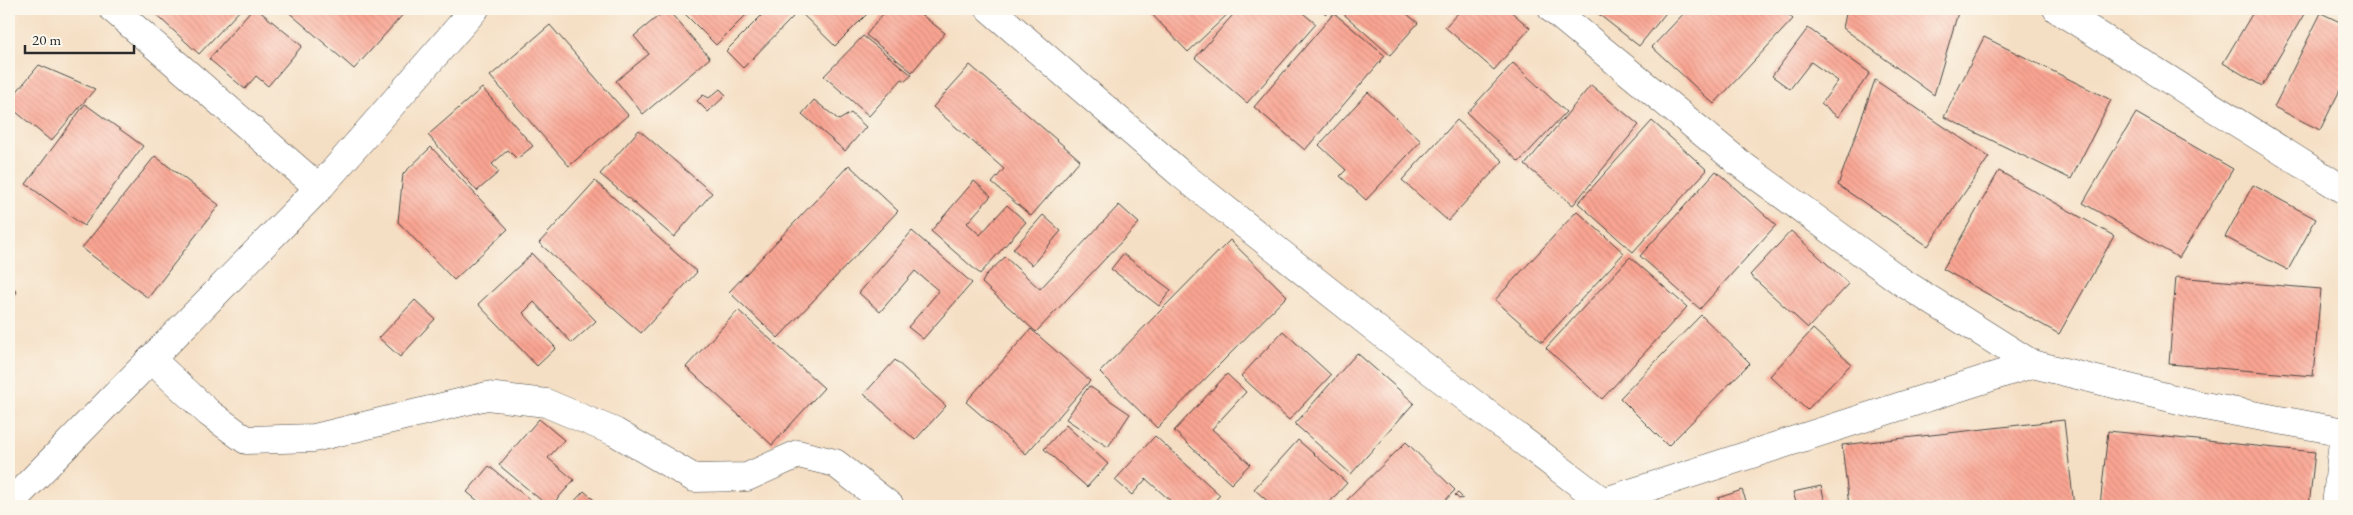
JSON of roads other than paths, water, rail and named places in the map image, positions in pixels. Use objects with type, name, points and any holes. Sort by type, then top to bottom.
[{"type":"street","points":[[113,9],[319,188]]},
{"type":"street","points":[[9,504],[319,188],[475,9]]},
{"type":"street","points":[[990,9],[1180,174],[1596,504],[2032,364]]},
{"type":"street","points":[[1552,9],[1742,165],[1902,282],[2032,364],[2198,405],[2344,432],[2336,506]]},
{"type":"street","points":[[2057,9],[2344,190]]},
{"type":"street","points":[[151,359],[209,413],[246,440],[314,438],[487,396],[546,403],[615,432],[694,478],[747,477],[798,454],[835,463],[890,506]]}]
